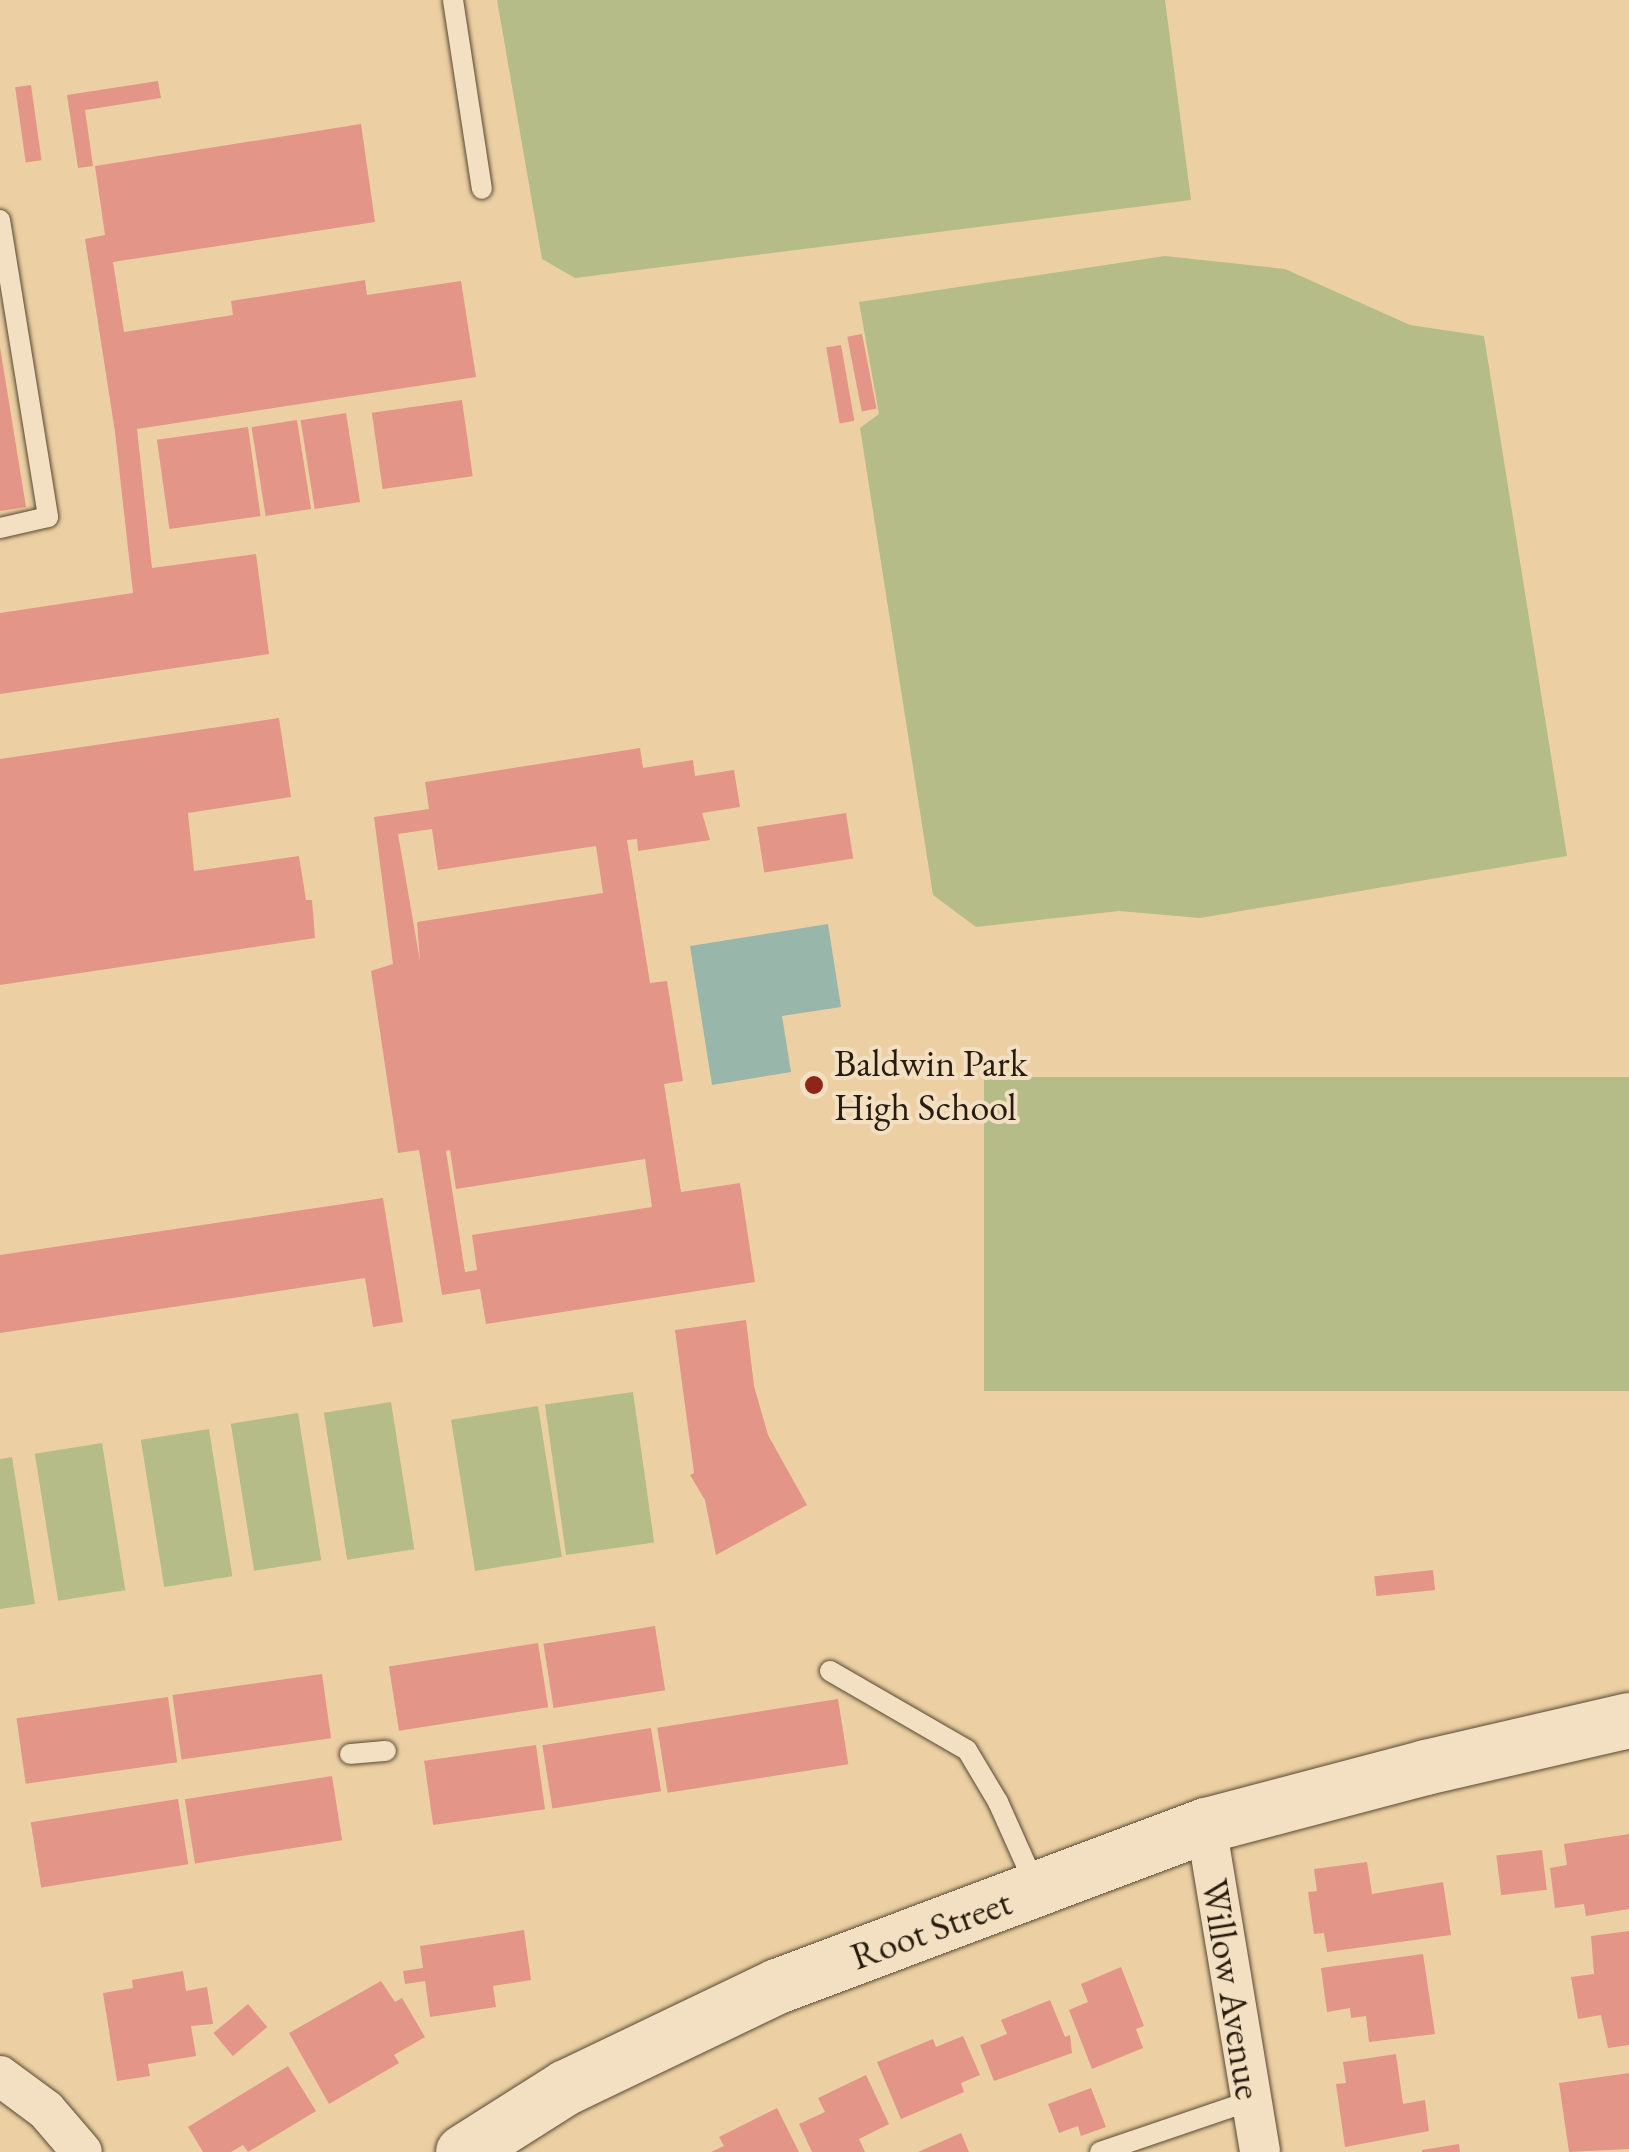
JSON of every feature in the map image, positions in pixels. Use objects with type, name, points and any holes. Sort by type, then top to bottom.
[{"type":"main road","name":"Root Street","points":[[462,2152],[566,2087],[777,1986],[1206,1825],[1425,1767],[1629,1720]]},
{"type":"street","name":"Willow Avenue","points":[[1206,1825],[1260,2152]]},
{"type":"street","points":[[0,2076],[46,2110],[82,2152]]},
{"type":"lane","points":[[453,0],[482,189]]},
{"type":"lane","points":[[0,220],[48,517],[0,528]]},
{"type":"lane","points":[[830,1671],[967,1750],[998,1802],[1037,1889]]},
{"type":"lane","points":[[350,1754],[386,1752]]},
{"type":"lane","points":[[1100,2152],[1250,2101]]},
{"type":"green space","points":[[497,0],[1165,0],[1191,200],[575,278],[542,259]]},
{"type":"green space","points":[[1165,256],[1285,269],[1410,325],[1484,336],[1567,856],[1200,918],[1119,911],[976,927],[933,895],[860,428],[879,414],[859,302]]},
{"type":"green space","points":[[984,1077],[1629,1077],[1629,1391],[984,1391]]},
{"type":"green space","points":[[633,1392],[654,1543],[566,1555],[545,1404]]},
{"type":"green space","points":[[391,1402],[414,1549],[347,1560],[324,1413]]},
{"type":"green space","points":[[538,1406],[562,1557],[475,1571],[451,1420]]},
{"type":"green space","points":[[298,1413],[321,1560],[254,1571],[231,1424]]},
{"type":"green space","points":[[209,1429],[232,1576],[164,1587],[141,1440]]},
{"type":"green space","points":[[102,1443],[125,1590],[58,1601],[35,1454]]},
{"type":"green space","points":[[12,1457],[35,1604],[0,1609],[0,1459]]},
{"type":"shaded area","points":[[828,924],[841,1007],[782,1016],[791,1072],[712,1085],[690,946]]},
{"type":"building","points":[[158,81],[161,98],[85,110],[93,166],[78,168],[67,95]]},
{"type":"building","points":[[31,85],[42,160],[26,162],[15,87]]},
{"type":"building","points":[[361,124],[375,222],[113,262],[124,332],[233,315],[231,301],[365,280],[367,295],[461,281],[476,377],[137,429],[152,568],[256,554],[269,654],[0,694],[0,613],[133,593],[115,432],[85,239],[105,235],[95,166]]},
{"type":"building","points":[[862,334],[877,409],[862,411],[847,337]]},
{"type":"building","points":[[841,345],[854,421],[840,423],[826,348]]},
{"type":"building","points":[[0,347],[26,507],[0,511]]},
{"type":"building","points":[[462,400],[473,476],[383,489],[372,413]]},
{"type":"building","points":[[346,413],[360,502],[315,509],[301,420]]},
{"type":"building","points":[[297,420],[311,509],[266,516],[252,427]]},
{"type":"building","points":[[248,427],[261,516],[169,529],[157,440]]},
{"type":"building","points":[[279,718],[291,797],[188,813],[194,871],[299,856],[306,900],[312,900],[315,938],[0,985],[0,759]]},
{"type":"building","points":[[640,748],[643,768],[693,760],[695,776],[734,770],[740,807],[702,813],[710,840],[638,851],[637,839],[627,840],[650,983],[667,981],[683,1081],[664,1084],[681,1192],[740,1183],[755,1282],[486,1324],[480,1289],[442,1295],[419,1150],[398,1153],[371,971],[393,964],[374,817],[429,809],[425,782]],"holes":[[[432,829],[438,870],[596,846],[603,893],[417,922],[420,961],[398,834]],[[450,1150],[456,1189],[645,1159],[652,1207],[472,1235],[477,1270],[465,1272],[446,1151]]]},
{"type":"building","points":[[846,813],[853,858],[764,873],[757,827]]},
{"type":"building","points":[[383,1198],[403,1322],[373,1327],[365,1278],[0,1333],[0,1255]]},
{"type":"building","points":[[746,1320],[754,1386],[768,1435],[807,1505],[716,1555],[705,1500],[690,1475],[694,1473],[675,1330]]},
{"type":"building","points":[[1433,1570],[1435,1590],[1376,1596],[1374,1576]]},
{"type":"building","points":[[655,1626],[665,1690],[554,1708],[543,1644]]},
{"type":"building","points":[[538,1643],[548,1707],[399,1731],[389,1667]]},
{"type":"building","points":[[322,1674],[331,1738],[182,1759],[172,1695]]},
{"type":"building","points":[[168,1697],[177,1762],[26,1784],[16,1718]]},
{"type":"building","points":[[838,1699],[848,1764],[668,1793],[657,1728]]},
{"type":"building","points":[[651,1728],[661,1791],[552,1808],[542,1745]]},
{"type":"building","points":[[536,1745],[545,1809],[433,1825],[424,1761]]},
{"type":"building","points":[[332,1776],[342,1840],[195,1864],[185,1799]]},
{"type":"building","points":[[178,1799],[188,1864],[41,1887],[31,1822]]},
{"type":"building","points":[[1629,1834],[1629,1909],[1586,1916],[1584,1904],[1555,1908],[1550,1868],[1567,1865],[1564,1844]]},
{"type":"building","points":[[1542,1850],[1547,1890],[1501,1895],[1496,1856]]},
{"type":"building","points":[[1367,1862],[1372,1894],[1443,1882],[1451,1935],[1327,1952],[1324,1933],[1314,1934],[1308,1892],[1317,1891],[1314,1869]]},
{"type":"building","points":[[524,1930],[531,1980],[493,1986],[496,2007],[430,2017],[425,1981],[405,1984],[403,1971],[423,1968],[420,1946]]},
{"type":"building","points":[[1629,1931],[1629,2045],[1608,2048],[1601,2015],[1578,2019],[1571,1977],[1594,1974],[1591,1936]]},
{"type":"building","points":[[1423,1954],[1435,2034],[1369,2042],[1366,2016],[1351,2018],[1350,2008],[1327,2012],[1321,1968]]},
{"type":"building","points":[[1121,1967],[1144,2026],[1136,2029],[1143,2048],[1092,2069],[1069,2010],[1088,2002],[1081,1984]]},
{"type":"building","points":[[183,1971],[186,1991],[207,1987],[213,2024],[191,2026],[196,2056],[148,2064],[150,2076],[117,2081],[103,1993],[133,1988],[132,1980]]},
{"type":"building","points":[[381,1981],[395,2002],[402,1998],[425,2037],[394,2055],[399,2063],[329,2104],[289,2033]]},
{"type":"building","points":[[1050,2000],[1065,2037],[1070,2035],[1072,2053],[994,2081],[980,2045],[1007,2034],[1001,2020]]},
{"type":"building","points":[[248,2004],[267,2027],[233,2056],[214,2033]]},
{"type":"building","points":[[963,2036],[980,2075],[961,2083],[964,2092],[901,2119],[877,2062],[933,2039],[936,2047]]},
{"type":"building","points":[[1396,2054],[1403,2104],[1425,2100],[1429,2131],[1345,2147],[1336,2084],[1346,2083],[1343,2062]]},
{"type":"building","points":[[288,2066],[316,2111],[248,2152],[243,2145],[231,2152],[203,2152],[188,2127]]},
{"type":"building","points":[[1629,2073],[1629,2149],[1569,2152],[1559,2083]]},
{"type":"building","points":[[866,2075],[889,2124],[859,2139],[865,2152],[812,2152],[799,2124],[825,2112],[818,2098]]},
{"type":"building","points":[[1091,2088],[1106,2127],[1081,2136],[1078,2126],[1059,2133],[1048,2104]]},
{"type":"building","points":[[777,2108],[799,2152],[711,2152],[724,2146],[719,2137]]},
{"type":"building","points":[[961,2133],[969,2152],[918,2152]]},
{"type":"building","points":[[1459,2144],[1460,2152],[1422,2152],[1422,2150]]},
{"type":"place","name":"Baldwin Park High School","points":[[814,1085]]}]
